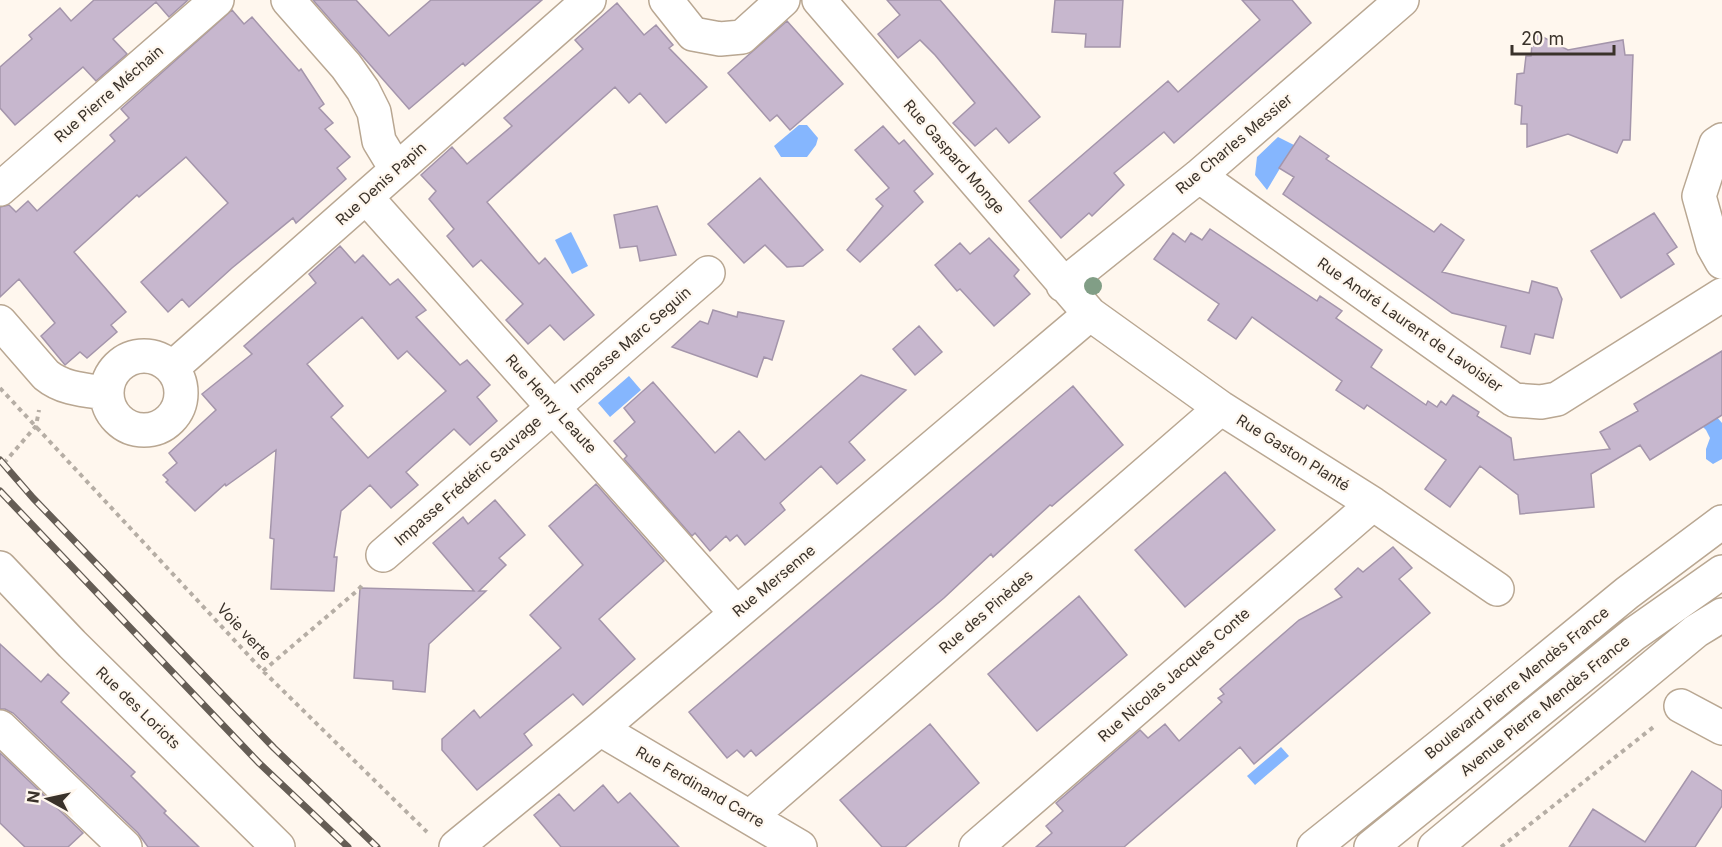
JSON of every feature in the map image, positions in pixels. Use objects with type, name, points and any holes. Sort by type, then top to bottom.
[{"type":"street","name":"Rue Pierre Méchain","points":[[0,189],[217,0]]},
{"type":"street","points":[[288,0],[346,66],[363,90],[374,112],[379,141],[396,169]]},
{"type":"street","name":"Rue Denis Papin","points":[[172,368],[589,0]]},
{"type":"street","points":[[666,0],[693,34],[720,39],[742,37],[783,0]]},
{"type":"street","name":"Rue Gaspard Monge","points":[[819,0],[1090,314]]},
{"type":"street","name":"Rue Charles Messier","points":[[1063,285],[1199,176],[1402,0]]},
{"type":"street","points":[[1722,140],[1716,144],[1699,196],[1713,246],[1722,262]]},
{"type":"street","name":"Rue André Laurent de Lavoisier","points":[[1199,176],[1514,400],[1541,402],[1557,399],[1722,295]]},
{"type":"street","name":"Rue Henry Leaute","points":[[366,197],[735,613]]},
{"type":"street","name":"Impasse Marc Seguin","points":[[554,407],[708,273]]},
{"type":"street","name":"Rue Gaston Planté","points":[[1090,314],[1221,408],[1373,504],[1497,589]]},
{"type":"street","name":"Rue Mersenne","points":[[445,843],[600,729],[1090,314]]},
{"type":"street","points":[[0,322],[46,375],[64,386],[106,393]]},
{"type":"street","points":[[140,355],[155,357],[172,368],[182,390],[180,405],[170,421],[153,430],[134,430],[120,423],[110,411],[106,393],[111,374],[122,362],[140,355]]},
{"type":"street","name":"Impasse Frédéric Sauvage","points":[[383,555],[554,407]]},
{"type":"street","name":"Rue des Pinèdes","points":[[751,816],[1221,408]]},
{"type":"street","name":"Rue Nicolas Jacques Conte","points":[[976,847],[1373,504]]},
{"type":"street","name":"Boulevard Pierre Mendès France","points":[[1314,847],[1627,593],[1722,522]]},
{"type":"street","name":"Rue des Loriots","points":[[0,568],[72,644],[278,847]]},
{"type":"street","name":"Avenue Pierre Mendès France","points":[[1371,847],[1634,634],[1722,572]]},
{"type":"street","points":[[1435,847],[1696,631],[1722,615]]},
{"type":"street","points":[[1681,706],[1722,728]]},
{"type":"street","points":[[0,727],[125,847]]},
{"type":"street","name":"Rue Ferdinand Carre","points":[[600,729],[751,816],[800,847]]},
{"type":"path","points":[[4,462],[36,426],[46,375]]},
{"type":"path","name":"Voie verte","points":[[0,388],[263,671],[445,843]]},
{"type":"path","points":[[263,671],[358,590],[383,555]]},
{"type":"path","points":[[1501,847],[1681,706]]},
{"type":"water","points":[[799,125],[807,125],[818,138],[816,145],[807,157],[781,157],[774,146]]},
{"type":"water","points":[[1278,137],[1294,145],[1267,190],[1255,175],[1257,157]]},
{"type":"water","points":[[571,232],[588,266],[572,274],[555,240]]},
{"type":"water","points":[[629,376],[641,390],[610,417],[598,403]]},
{"type":"water","points":[[1716,416],[1722,423],[1722,459],[1713,464],[1706,459],[1706,449],[1710,438],[1702,426]]},
{"type":"water","points":[[1281,747],[1289,756],[1255,785],[1247,776]]},
{"type":"building","points":[[94,0],[188,0],[169,17],[156,2],[113,39],[127,54],[96,81],[83,67],[15,125],[0,108],[0,67],[32,39],[29,35],[60,8],[71,21]]},
{"type":"building","points":[[313,0],[356,0],[389,36],[431,0],[542,0],[465,66],[463,63],[409,109]]},
{"type":"building","points":[[887,0],[940,0],[1040,117],[1009,143],[996,128],[975,146],[953,123],[975,103],[935,55],[920,40],[898,58],[878,34],[900,15]]},
{"type":"building","points":[[1055,0],[1123,0],[1120,47],[1085,47],[1086,34],[1052,32]]},
{"type":"building","points":[[1242,0],[1292,0],[1311,23],[1174,143],[1164,132],[1114,173],[1124,185],[1092,216],[1089,213],[1061,238],[1029,201],[1168,81],[1178,92],[1260,20]]},
{"type":"building","points":[[617,3],[644,35],[656,25],[673,45],[669,48],[707,87],[666,123],[640,93],[629,103],[615,87],[487,202],[539,264],[545,258],[594,315],[564,340],[550,325],[528,344],[506,320],[523,304],[481,260],[473,267],[447,236],[454,229],[429,199],[436,191],[421,175],[452,147],[467,164],[512,126],[504,118],[583,49],[575,40]]},
{"type":"building","points":[[232,10],[244,24],[252,17],[299,71],[301,69],[324,104],[319,108],[333,123],[325,129],[350,157],[337,168],[346,179],[296,223],[293,218],[189,307],[182,299],[168,312],[141,282],[228,203],[186,157],[139,197],[137,195],[74,252],[126,312],[111,325],[117,332],[87,358],[80,352],[65,365],[41,336],[55,323],[19,279],[0,297],[0,207],[9,205],[16,212],[28,201],[37,211],[115,141],[110,135],[129,118],[121,109]]},
{"type":"building","points":[[787,21],[843,84],[790,130],[777,115],[770,121],[728,73]]},
{"type":"building","points":[[1533,32],[1568,50],[1623,40],[1625,55],[1633,55],[1630,140],[1623,140],[1617,153],[1568,134],[1527,147],[1527,124],[1521,124],[1522,106],[1515,104],[1517,74],[1524,73],[1526,56],[1531,56]]},
{"type":"building","points":[[883,126],[899,144],[904,140],[933,174],[914,191],[923,202],[860,262],[847,250],[883,206],[876,199],[889,188],[855,150]]},
{"type":"building","points":[[1300,136],[1329,156],[1326,159],[1434,232],[1441,224],[1464,240],[1442,272],[1529,293],[1532,281],[1557,288],[1562,299],[1553,338],[1535,334],[1530,354],[1501,347],[1506,326],[1452,313],[1283,194],[1294,177],[1279,168]]},
{"type":"building","points":[[760,178],[823,250],[803,266],[787,267],[765,245],[744,263],[708,224]]},
{"type":"building","points":[[657,206],[676,255],[640,261],[637,246],[620,248],[614,215]]},
{"type":"building","points":[[1654,213],[1677,247],[1667,254],[1674,264],[1621,298],[1591,251]]},
{"type":"building","points":[[1210,229],[1317,301],[1320,296],[1342,311],[1336,318],[1382,350],[1371,367],[1426,405],[1428,401],[1437,407],[1441,401],[1446,405],[1453,395],[1479,412],[1477,416],[1511,438],[1514,460],[1610,449],[1600,432],[1638,411],[1634,404],[1722,351],[1722,415],[1650,460],[1640,445],[1591,474],[1594,507],[1520,514],[1518,495],[1480,466],[1450,507],[1425,489],[1446,460],[1367,405],[1364,409],[1336,390],[1342,381],[1252,317],[1236,339],[1208,320],[1219,304],[1154,259],[1173,233],[1185,242],[1191,233],[1202,240]]},
{"type":"building","points":[[989,238],[1019,270],[1014,276],[1030,294],[994,326],[960,289],[957,291],[935,265],[960,243],[970,254]]},
{"type":"building","points":[[340,246],[355,263],[363,255],[390,285],[398,279],[426,310],[416,317],[460,365],[467,360],[490,385],[477,397],[497,421],[470,445],[454,429],[406,472],[418,485],[391,508],[370,485],[341,511],[334,557],[337,557],[334,591],[271,589],[274,539],[270,538],[276,450],[226,486],[225,484],[195,511],[166,482],[168,480],[163,475],[177,463],[169,453],[216,410],[202,394],[252,354],[244,346],[316,283],[309,274]],"holes":[[[362,317],[398,359],[407,351],[446,391],[368,458],[331,417],[343,406],[307,364]]]},
{"type":"building","points":[[713,310],[737,317],[738,312],[784,321],[772,360],[764,357],[757,377],[672,347],[700,321],[708,324]]},
{"type":"building","points":[[919,326],[942,352],[915,375],[893,349]]},
{"type":"building","points":[[861,375],[906,390],[849,442],[865,460],[837,484],[821,466],[780,503],[785,510],[745,545],[737,535],[730,541],[726,536],[710,551],[695,533],[692,536],[624,459],[627,456],[614,441],[635,422],[624,408],[653,382],[715,453],[739,431],[765,460]]},
{"type":"building","points":[[1073,386],[1123,445],[1052,506],[1050,505],[993,557],[991,554],[944,598],[756,756],[751,750],[744,757],[737,750],[727,758],[689,712]]},
{"type":"building","points":[[1225,472],[1275,530],[1185,607],[1135,550]]},
{"type":"building","points":[[596,484],[664,561],[599,619],[635,659],[583,705],[573,694],[524,734],[532,745],[477,790],[442,750],[442,739],[474,710],[480,718],[561,648],[530,615],[583,565],[549,526]]},
{"type":"building","points":[[495,500],[525,535],[499,558],[506,565],[479,591],[486,591],[429,644],[425,692],[393,689],[393,681],[354,678],[360,588],[474,591],[433,543],[463,517],[468,524]]},
{"type":"building","points":[[1393,547],[1412,568],[1399,579],[1430,613],[1254,764],[1240,747],[1124,847],[1036,847],[1052,833],[1046,826],[1063,811],[1056,803],[1140,730],[1148,738],[1165,724],[1179,741],[1222,702],[1218,698],[1224,694],[1220,689],[1299,620],[1342,597],[1335,589],[1358,568],[1363,572]]},
{"type":"building","points":[[1079,596],[1127,655],[1037,731],[988,674]]},
{"type":"building","points":[[0,644],[41,682],[48,674],[69,693],[61,702],[135,772],[131,776],[199,847],[148,847],[138,833],[13,713],[0,709]]},
{"type":"building","points":[[930,724],[979,783],[905,847],[882,847],[840,800]]},
{"type":"building","points":[[0,753],[83,833],[68,847],[25,847],[0,823]]},
{"type":"building","points":[[1692,771],[1722,791],[1722,806],[1695,847],[1569,847],[1593,809],[1645,842]]},
{"type":"building","points":[[603,785],[618,803],[630,793],[679,847],[561,847],[534,815],[559,794],[574,811]]},
{"type":"railway","points":[[0,460],[33,498],[274,748],[377,847]]},
{"type":"railway","points":[[0,491],[259,763],[348,847]]}]
